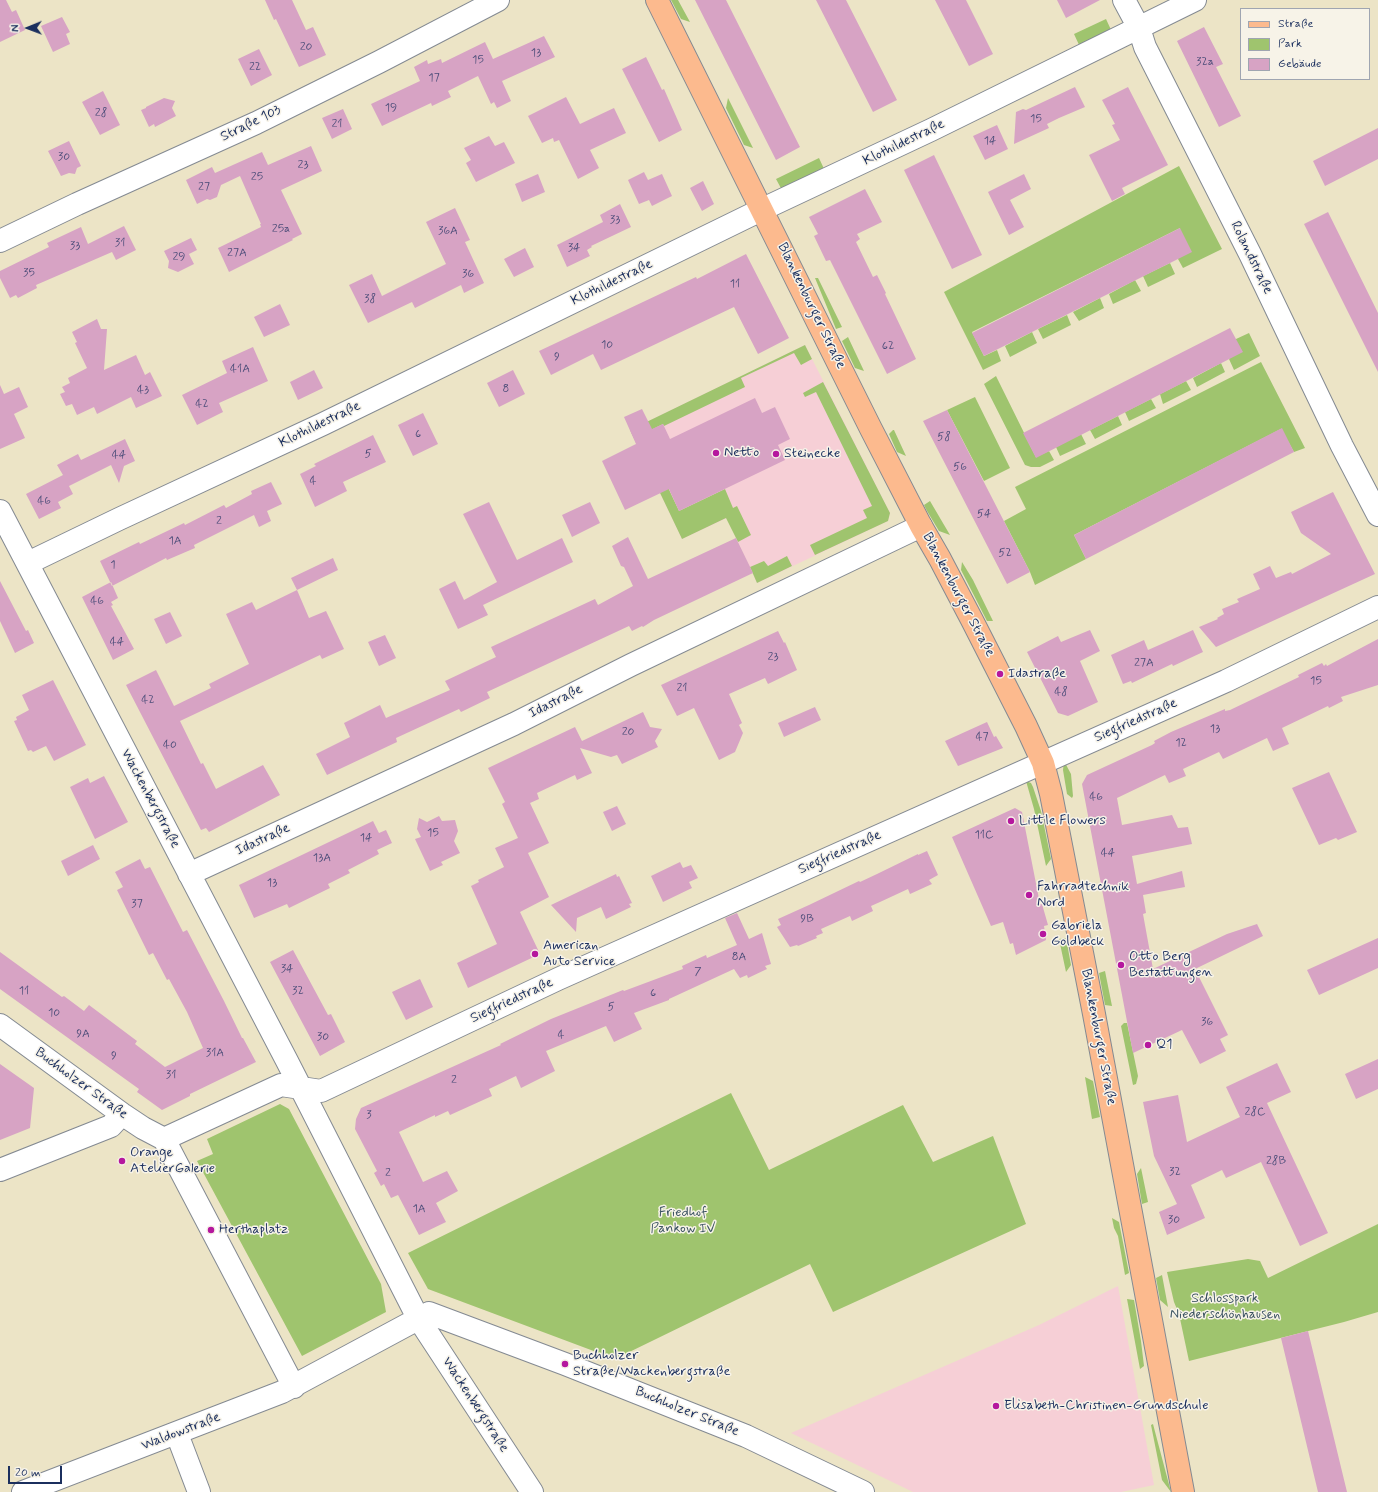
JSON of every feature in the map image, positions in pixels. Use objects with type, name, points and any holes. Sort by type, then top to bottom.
[{"type":"main road","name":"Blankenburger Straße","points":[[657,0],[763,209],[871,429],[921,526],[974,622],[1043,763],[1051,794],[1092,1006],[1183,1492]]},
{"type":"street","name":"Straße 103","points":[[0,241],[77,204],[256,123],[379,62],[498,0]]},
{"type":"street","name":"Rolandstraße","points":[[1124,0],[1138,28],[1145,47],[1250,254],[1342,446],[1378,515]]},
{"type":"street","name":"Klothildestraße","points":[[28,563],[323,424],[763,209],[931,130],[1195,0]]},
{"type":"street","name":"Wackenbergstraße","points":[[0,511],[300,1087]]},
{"type":"street","name":"Idastraße","points":[[189,874],[514,724],[631,665],[921,526]]},
{"type":"street","name":"Siegfriedstraße","points":[[300,1087],[321,1091],[558,979],[1226,681],[1378,607]]},
{"type":"street","name":"Buchholzer Straße","points":[[0,1026],[122,1114],[143,1128],[164,1139]]},
{"type":"street","points":[[281,1085],[300,1087],[418,1318],[294,1387],[164,1139],[281,1085]]},
{"type":"street","points":[[0,1170],[111,1126],[122,1114]]},
{"type":"street","name":"Buchholzer Straße","points":[[418,1318],[429,1313],[565,1364],[746,1436],[863,1492]]},
{"type":"street","name":"Wackenbergstraße","points":[[418,1318],[532,1492]]},
{"type":"street","name":"Waldowstraße","points":[[23,1492],[177,1434],[294,1387]]},
{"type":"street","points":[[177,1434],[199,1492]]},
{"type":"shaded area","points":[[805,345],[890,513],[888,521],[757,583],[727,518],[682,539],[630,430]]},
{"type":"shaded area","name":"Elisabeth-Christinen-Grundschule","points":[[1118,1286],[1154,1485],[1121,1492],[913,1492],[791,1433],[1039,1325]]},
{"type":"green space","points":[[671,0],[678,0],[690,22],[681,19]]},
{"type":"green space","points":[[1106,19],[1112,32],[1080,47],[1074,34]]},
{"type":"green space","points":[[728,98],[753,148],[744,145],[726,108]]},
{"type":"green space","points":[[819,158],[825,171],[783,192],[776,179]]},
{"type":"green space","points":[[1179,166],[1222,249],[1183,268],[1178,259],[1180,228],[972,332],[984,356],[997,350],[1001,361],[983,370],[944,292]]},
{"type":"green space","points":[[1170,263],[1175,274],[1148,287],[1143,276]]},
{"type":"green space","points":[[815,278],[818,278],[842,327],[836,329]]},
{"type":"green space","points":[[1135,280],[1141,291],[1113,304],[1109,294]]},
{"type":"green space","points":[[1100,298],[1104,308],[1079,321],[1073,312]]},
{"type":"green space","points":[[1067,315],[1071,325],[1043,339],[1038,329]]},
{"type":"green space","points":[[1032,332],[1037,343],[1010,357],[1005,346]]},
{"type":"green space","points":[[1249,333],[1260,356],[1234,370],[1229,359],[1236,339]]},
{"type":"green space","points":[[848,337],[864,371],[855,368],[842,341]]},
{"type":"green space","points":[[805,345],[812,359],[801,365],[794,353],[741,378],[745,387],[664,426],[663,424],[643,434],[679,511],[725,489],[733,508],[737,506],[751,535],[738,542],[726,518],[682,539],[630,430]]},
{"type":"green space","points":[[1261,362],[1305,448],[1294,452],[1281,429],[1074,535],[1086,559],[1035,585],[1004,521],[1026,509],[1015,487]]},
{"type":"green space","points":[[1221,363],[1225,372],[1197,387],[1193,378]]},
{"type":"green space","points":[[996,376],[1036,457],[1049,451],[1054,460],[1040,467],[1025,465],[984,384]]},
{"type":"green space","points":[[1186,381],[1191,390],[1163,404],[1160,394]]},
{"type":"green space","points":[[823,382],[890,513],[888,521],[815,555],[810,545],[867,518],[863,510],[872,506],[816,392],[805,397],[803,393]]},
{"type":"green space","points":[[975,397],[1010,468],[984,481],[947,410]]},
{"type":"green space","points":[[1151,399],[1156,408],[1129,421],[1125,412]]},
{"type":"green space","points":[[1118,416],[1122,425],[1095,439],[1090,430]]},
{"type":"green space","points":[[893,430],[906,456],[897,452],[889,434]]},
{"type":"green space","points":[[1081,434],[1086,444],[1060,456],[1056,447]]},
{"type":"green space","points":[[930,501],[950,535],[939,531],[927,511],[924,505]]},
{"type":"green space","points":[[787,556],[792,566],[757,583],[750,567],[764,561],[768,566]]},
{"type":"green space","points":[[962,562],[973,580],[993,621],[987,621],[961,570]]},
{"type":"green space","points":[[1064,761],[1071,774],[1072,798],[1067,794],[1063,770]]},
{"type":"green space","points":[[1026,781],[1031,783],[1033,787],[1041,811],[1051,859],[1046,866],[1034,809]]},
{"type":"green space","points":[[1066,938],[1071,965],[1066,972],[1059,939]]},
{"type":"green space","points":[[1105,971],[1112,1006],[1105,1005],[1099,973]]},
{"type":"green space","points":[[1124,1023],[1127,1023],[1138,1076],[1136,1084],[1133,1085],[1121,1026]]},
{"type":"green space","points":[[1085,1077],[1093,1081],[1100,1117],[1092,1119]]},
{"type":"green space","name":"Friedhof Pankow IV","points":[[731,1093],[769,1170],[903,1105],[933,1162],[993,1136],[1026,1224],[833,1312],[810,1264],[615,1359],[428,1289],[408,1253]]},
{"type":"green space","points":[[280,1104],[289,1109],[381,1284],[386,1312],[302,1356],[197,1161],[213,1154],[207,1139]]},
{"type":"green space","points":[[1141,1168],[1148,1202],[1142,1204],[1137,1174]]},
{"type":"green space","points":[[1112,1218],[1119,1222],[1129,1273],[1125,1275],[1118,1236],[1114,1228]]},
{"type":"green space","name":"Schlosspark Niederschönhausen","points":[[1378,1224],[1378,1312],[1189,1361],[1179,1314],[1174,1302],[1167,1272],[1248,1259],[1260,1261],[1268,1278]]},
{"type":"green space","points":[[1162,1275],[1168,1307],[1160,1300],[1156,1278]]},
{"type":"green space","points":[[1127,1299],[1134,1300],[1144,1366],[1140,1369]]},
{"type":"green space","points":[[1153,1424],[1171,1492],[1162,1480],[1151,1425]]},
{"type":"building","points":[[0,0],[6,0],[12,12],[16,10],[25,30],[0,42]]},
{"type":"building","points":[[265,0],[292,0],[306,30],[313,27],[326,55],[299,67],[276,19],[274,20]]},
{"type":"building","points":[[695,0],[726,0],[800,147],[776,160]]},
{"type":"building","points":[[816,0],[846,0],[897,100],[873,112]]},
{"type":"building","points":[[935,0],[966,0],[993,54],[969,66]]},
{"type":"building","points":[[1057,0],[1100,0],[1066,18]]},
{"type":"building","points":[[62,17],[70,32],[66,34],[70,44],[53,52],[41,26]]},
{"type":"building","points":[[1204,27],[1223,64],[1216,67],[1241,116],[1219,127],[1177,41]]},
{"type":"building","points":[[544,36],[555,57],[502,81],[511,101],[497,108],[494,102],[491,104],[478,76],[448,91],[451,97],[432,106],[431,103],[382,126],[371,104],[420,81],[414,67],[427,60],[428,64],[441,59],[442,63],[485,42],[493,59]]},
{"type":"building","points":[[259,49],[272,75],[251,86],[238,59]]},
{"type":"building","points":[[646,57],[662,90],[664,89],[682,130],[659,142],[622,69]]},
{"type":"building","points":[[1075,87],[1085,107],[1047,124],[1049,128],[1014,144],[1016,112],[1023,109],[1026,110]]},
{"type":"building","points":[[1128,87],[1168,165],[1122,188],[1125,194],[1112,201],[1089,155],[1120,140],[1112,125],[1115,124],[1102,100]]},
{"type":"building","points":[[103,91],[120,125],[100,135],[82,102]]},
{"type":"building","points":[[566,97],[580,124],[614,108],[626,133],[590,150],[599,168],[578,179],[559,140],[554,142],[553,138],[542,143],[528,116]]},
{"type":"building","points":[[164,98],[175,101],[172,108],[176,116],[155,127],[154,124],[149,127],[141,110]]},
{"type":"building","points":[[343,109],[352,129],[332,139],[322,118]]},
{"type":"building","points":[[997,125],[1008,149],[985,160],[973,136]]},
{"type":"building","points":[[1378,128],[1378,159],[1325,186],[1313,161]]},
{"type":"building","points":[[489,136],[495,146],[504,142],[515,163],[476,182],[466,163],[471,160],[464,148]]},
{"type":"building","points":[[69,141],[81,166],[77,168],[75,174],[69,173],[61,176],[48,151]]},
{"type":"building","points":[[311,146],[322,171],[281,190],[302,234],[229,272],[218,248],[261,227],[240,176],[221,185],[217,197],[210,200],[207,199],[197,204],[186,180],[212,167],[215,173],[262,152],[268,165]]},
{"type":"building","points":[[934,155],[982,255],[952,269],[904,170]]},
{"type":"building","points":[[644,172],[648,180],[662,174],[672,196],[652,206],[649,200],[639,204],[628,180]]},
{"type":"building","points":[[538,174],[545,192],[522,202],[515,184]]},
{"type":"building","points":[[1024,174],[1031,189],[1010,200],[1024,227],[1009,235],[988,192]]},
{"type":"building","points":[[703,181],[714,204],[702,211],[690,188]]},
{"type":"building","points":[[865,189],[882,222],[857,234],[860,239],[856,242],[873,277],[877,275],[916,359],[887,374],[830,260],[826,261],[814,236],[818,234],[809,217]]},
{"type":"building","points":[[620,204],[631,227],[591,246],[592,247],[587,250],[590,256],[567,267],[557,245],[603,222],[600,215]]},
{"type":"building","points":[[455,208],[470,240],[465,242],[484,283],[464,293],[461,285],[415,308],[412,302],[368,323],[349,285],[372,274],[382,296],[446,264],[426,222]]},
{"type":"building","points":[[1328,212],[1378,313],[1378,372],[1304,224]]},
{"type":"building","points":[[124,226],[136,250],[116,260],[112,252],[36,285],[37,288],[18,298],[16,295],[10,298],[0,278],[0,271],[49,247],[47,243],[81,227],[88,244]]},
{"type":"building","points":[[1180,228],[1192,252],[984,356],[972,333]]},
{"type":"building","points":[[191,238],[197,250],[189,254],[194,264],[178,272],[168,268],[169,261],[164,251]]},
{"type":"building","points":[[525,248],[534,267],[514,277],[504,259]]},
{"type":"building","points":[[746,254],[789,338],[758,354],[734,307],[601,370],[593,354],[551,375],[539,351],[696,277],[697,279]]},
{"type":"building","points":[[280,304],[290,325],[264,337],[254,317]]},
{"type":"building","points":[[97,319],[101,329],[107,329],[104,370],[136,355],[145,375],[150,372],[162,396],[136,408],[131,397],[97,414],[94,407],[77,415],[72,404],[66,406],[60,394],[65,392],[62,387],[70,383],[68,378],[87,368],[75,343],[77,342],[72,332]]},
{"type":"building","points":[[1230,328],[1243,352],[1036,458],[1023,433]]},
{"type":"building","points":[[253,347],[268,381],[219,403],[223,412],[197,425],[182,395],[227,373],[222,361]]},
{"type":"building","points":[[314,370],[323,388],[298,400],[290,382]]},
{"type":"building","points":[[513,370],[525,394],[499,407],[487,383]]},
{"type":"building","points":[[0,385],[4,394],[19,387],[28,407],[14,414],[25,438],[0,449]]},
{"type":"building","name":"Netto","points":[[755,398],[762,413],[775,407],[790,439],[778,445],[785,460],[679,511],[669,489],[625,510],[602,461],[636,444],[624,417],[642,409],[652,429],[663,424],[670,439]]},
{"type":"building","points":[[947,410],[1030,572],[1007,584],[923,421]]},
{"type":"building","points":[[423,413],[438,444],[413,456],[398,425]]},
{"type":"building","points":[[1282,428],[1294,452],[1086,559],[1074,535]]},
{"type":"building","points":[[373,435],[386,462],[343,482],[347,491],[315,507],[300,474],[316,466],[314,464]]},
{"type":"building","points":[[125,439],[135,461],[124,466],[119,483],[111,465],[69,486],[73,494],[58,502],[61,508],[39,519],[26,494],[63,475],[57,465],[78,454],[81,460]]},
{"type":"building","points":[[271,482],[282,504],[267,511],[271,521],[259,527],[254,515],[194,545],[195,548],[167,560],[166,558],[112,586],[100,561],[139,542],[140,544],[184,523],[185,525],[224,505],[226,508],[252,494],[251,491]]},
{"type":"building","points":[[1333,492],[1375,574],[1216,647],[1199,627],[1218,619],[1217,618],[1224,614],[1222,609],[1239,602],[1237,599],[1260,589],[1253,574],[1270,566],[1276,578],[1291,572],[1292,574],[1331,554],[1301,533],[1291,512]]},
{"type":"building","points":[[489,502],[517,560],[562,538],[573,562],[483,605],[488,615],[458,629],[439,589],[455,581],[464,600],[497,582],[463,514]]},
{"type":"building","points":[[590,502],[600,523],[572,537],[562,515]]},
{"type":"building","points":[[628,537],[648,579],[736,538],[753,573],[654,620],[643,627],[642,626],[632,631],[629,626],[487,692],[490,698],[461,712],[459,709],[396,738],[397,742],[327,775],[316,754],[350,737],[344,723],[380,705],[386,718],[450,690],[445,681],[496,657],[491,647],[595,599],[598,605],[633,586],[624,567],[621,566],[612,546]]},
{"type":"building","points":[[333,558],[338,570],[297,590],[291,578]]},
{"type":"building","points":[[0,581],[26,631],[28,630],[34,643],[15,653],[0,621]]},
{"type":"building","points":[[111,582],[118,598],[111,602],[113,605],[111,606],[134,649],[113,660],[82,597]]},
{"type":"building","points":[[297,590],[309,618],[326,611],[344,649],[322,659],[320,655],[180,721],[201,764],[203,763],[216,789],[263,765],[280,795],[209,832],[206,828],[201,830],[126,685],[156,670],[174,706],[211,688],[209,684],[249,664],[226,614],[252,602],[256,610]]},
{"type":"building","points":[[170,612],[182,636],[166,644],[154,619]]},
{"type":"building","points":[[1090,630],[1100,651],[1080,661],[1098,702],[1068,716],[1058,713],[1027,652],[1058,636],[1061,642]]},
{"type":"building","points":[[1193,630],[1203,652],[1173,666],[1172,664],[1132,683],[1131,681],[1123,684],[1111,655],[1144,640],[1148,650]]},
{"type":"building","points":[[778,631],[784,643],[785,642],[797,670],[768,684],[765,678],[729,694],[742,723],[739,725],[743,733],[735,752],[719,760],[694,708],[677,716],[661,685]]},
{"type":"building","points":[[385,635],[396,658],[379,666],[368,642]]},
{"type":"building","points":[[1378,639],[1378,685],[1341,697],[1343,701],[1329,708],[1328,706],[1282,728],[1289,744],[1273,751],[1267,738],[1223,759],[1219,752],[1183,769],[1186,776],[1169,783],[1165,775],[1117,798],[1122,825],[1172,815],[1178,828],[1188,827],[1192,844],[1132,856],[1137,884],[1182,871],[1185,887],[1143,895],[1146,913],[1143,914],[1153,969],[1227,934],[1257,924],[1263,936],[1195,969],[1228,1035],[1220,1039],[1226,1051],[1200,1064],[1182,1030],[1133,1053],[1082,784],[1087,775],[1152,745],[1155,743],[1154,741],[1171,732],[1225,709],[1225,711],[1230,710],[1299,677],[1298,675],[1322,663],[1324,666],[1326,664],[1327,666]]},
{"type":"building","points":[[53,680],[86,745],[54,761],[46,746],[33,752],[31,750],[28,751],[14,721],[17,720],[16,717],[29,710],[22,695]]},
{"type":"building","points":[[815,707],[821,720],[784,737],[778,723]]},
{"type":"building","points":[[643,712],[650,727],[662,729],[655,741],[658,747],[622,764],[617,755],[611,757],[580,748],[592,773],[577,780],[575,775],[537,793],[539,799],[530,803],[549,843],[528,853],[549,897],[520,912],[540,954],[468,988],[457,963],[497,944],[471,886],[479,882],[478,880],[504,867],[495,848],[518,838],[502,804],[505,802],[488,768],[575,727],[582,741]]},
{"type":"building","points":[[987,722],[994,737],[996,736],[1003,748],[958,766],[945,741]]},
{"type":"building","points":[[1329,772],[1357,832],[1338,840],[1336,838],[1319,845],[1292,788]]},
{"type":"building","points":[[104,776],[128,822],[95,839],[70,787],[88,778],[90,783]]},
{"type":"building","points":[[617,806],[626,824],[612,831],[603,812]]},
{"type":"building","points":[[1015,808],[1022,812],[1040,904],[1042,904],[1048,925],[1044,926],[1046,940],[1016,955],[1013,943],[1010,944],[1003,922],[991,926],[952,837]]},
{"type":"building","points":[[439,816],[442,821],[455,820],[458,831],[454,841],[460,853],[441,862],[443,865],[430,871],[415,839],[421,837],[417,829],[419,818],[427,822]]},
{"type":"building","points":[[373,821],[379,833],[386,830],[392,843],[377,850],[379,854],[348,870],[350,873],[328,884],[330,888],[289,908],[287,904],[254,918],[239,885]]},
{"type":"building","points":[[93,845],[100,859],[68,876],[61,861]]},
{"type":"building","points":[[927,851],[938,875],[929,880],[932,884],[910,894],[908,889],[871,906],[873,911],[852,921],[850,916],[821,929],[823,933],[816,936],[817,938],[798,946],[790,947],[777,927],[781,925],[778,919]]},
{"type":"building","points":[[140,859],[145,869],[150,867],[183,932],[187,930],[242,1038],[256,1062],[190,1094],[190,1096],[162,1110],[137,1092],[139,1089],[0,989],[0,952],[84,1011],[89,1005],[137,1041],[135,1044],[165,1067],[203,1048],[187,1012],[169,979],[167,980],[153,953],[149,955],[117,890],[123,887],[115,872]]},
{"type":"building","points":[[680,862],[683,868],[691,865],[698,878],[689,882],[692,888],[663,902],[651,876]]},
{"type":"building","points":[[616,874],[617,877],[619,876],[632,903],[629,904],[631,907],[606,919],[601,907],[577,918],[576,932],[551,905]]},
{"type":"building","points":[[737,913],[749,939],[762,933],[771,964],[765,966],[767,969],[748,978],[747,975],[740,978],[734,969],[669,1000],[634,1013],[642,1029],[614,1042],[606,1026],[546,1051],[555,1071],[521,1088],[516,1076],[489,1089],[492,1096],[450,1115],[448,1111],[435,1117],[435,1115],[399,1132],[423,1182],[447,1171],[458,1191],[436,1203],[446,1222],[419,1235],[398,1195],[391,1198],[384,1184],[381,1186],[374,1173],[377,1171],[355,1129],[356,1119],[361,1108],[501,1045],[500,1044],[551,1019],[623,990],[624,991],[683,969],[682,966],[706,955],[707,958],[737,945],[725,918]]},
{"type":"building","points":[[1378,938],[1378,968],[1319,995],[1307,970]]},
{"type":"building","points":[[293,950],[328,1015],[331,1014],[345,1042],[320,1056],[270,962]]},
{"type":"building","points":[[420,979],[433,1007],[406,1020],[392,992]]},
{"type":"building","points":[[1378,1059],[1378,1089],[1356,1099],[1345,1074]]},
{"type":"building","points":[[1277,1063],[1291,1092],[1267,1103],[1328,1233],[1300,1246],[1261,1162],[1226,1178],[1222,1170],[1191,1185],[1205,1218],[1167,1235],[1159,1212],[1177,1204],[1154,1156],[1143,1102],[1178,1095],[1187,1142],[1240,1117],[1226,1087]]},
{"type":"building","points":[[0,1064],[34,1088],[30,1128],[0,1140]]},
{"type":"building","points":[[1308,1331],[1347,1492],[1318,1492],[1281,1338]]},
{"type":"place","name":"Netto","points":[[716,453]]},
{"type":"place","name":"Steinecke","points":[[776,454]]},
{"type":"place","name":"Idastraße","points":[[1000,674]]},
{"type":"place","name":"Little Flowers","points":[[1011,821]]},
{"type":"place","name":"Fahrradtechnik Nord","points":[[1029,895]]},
{"type":"place","name":"Gabriela Goldbeck","points":[[1043,934]]},
{"type":"place","name":"American Auto Service","points":[[535,954]]},
{"type":"place","name":"Otto Berg Bestattungen","points":[[1121,965]]},
{"type":"place","name":"Q1","points":[[1148,1045]]},
{"type":"place","name":"Orange AtelierGalerie","points":[[122,1161]]},
{"type":"place","name":"Herthaplatz","points":[[211,1230]]},
{"type":"place","name":"Buchholzer Straße/Wackenbergstraße","points":[[565,1364]]},
{"type":"place","name":"Elisabeth-Christinen-Grundschule","points":[[996,1406]]}]
